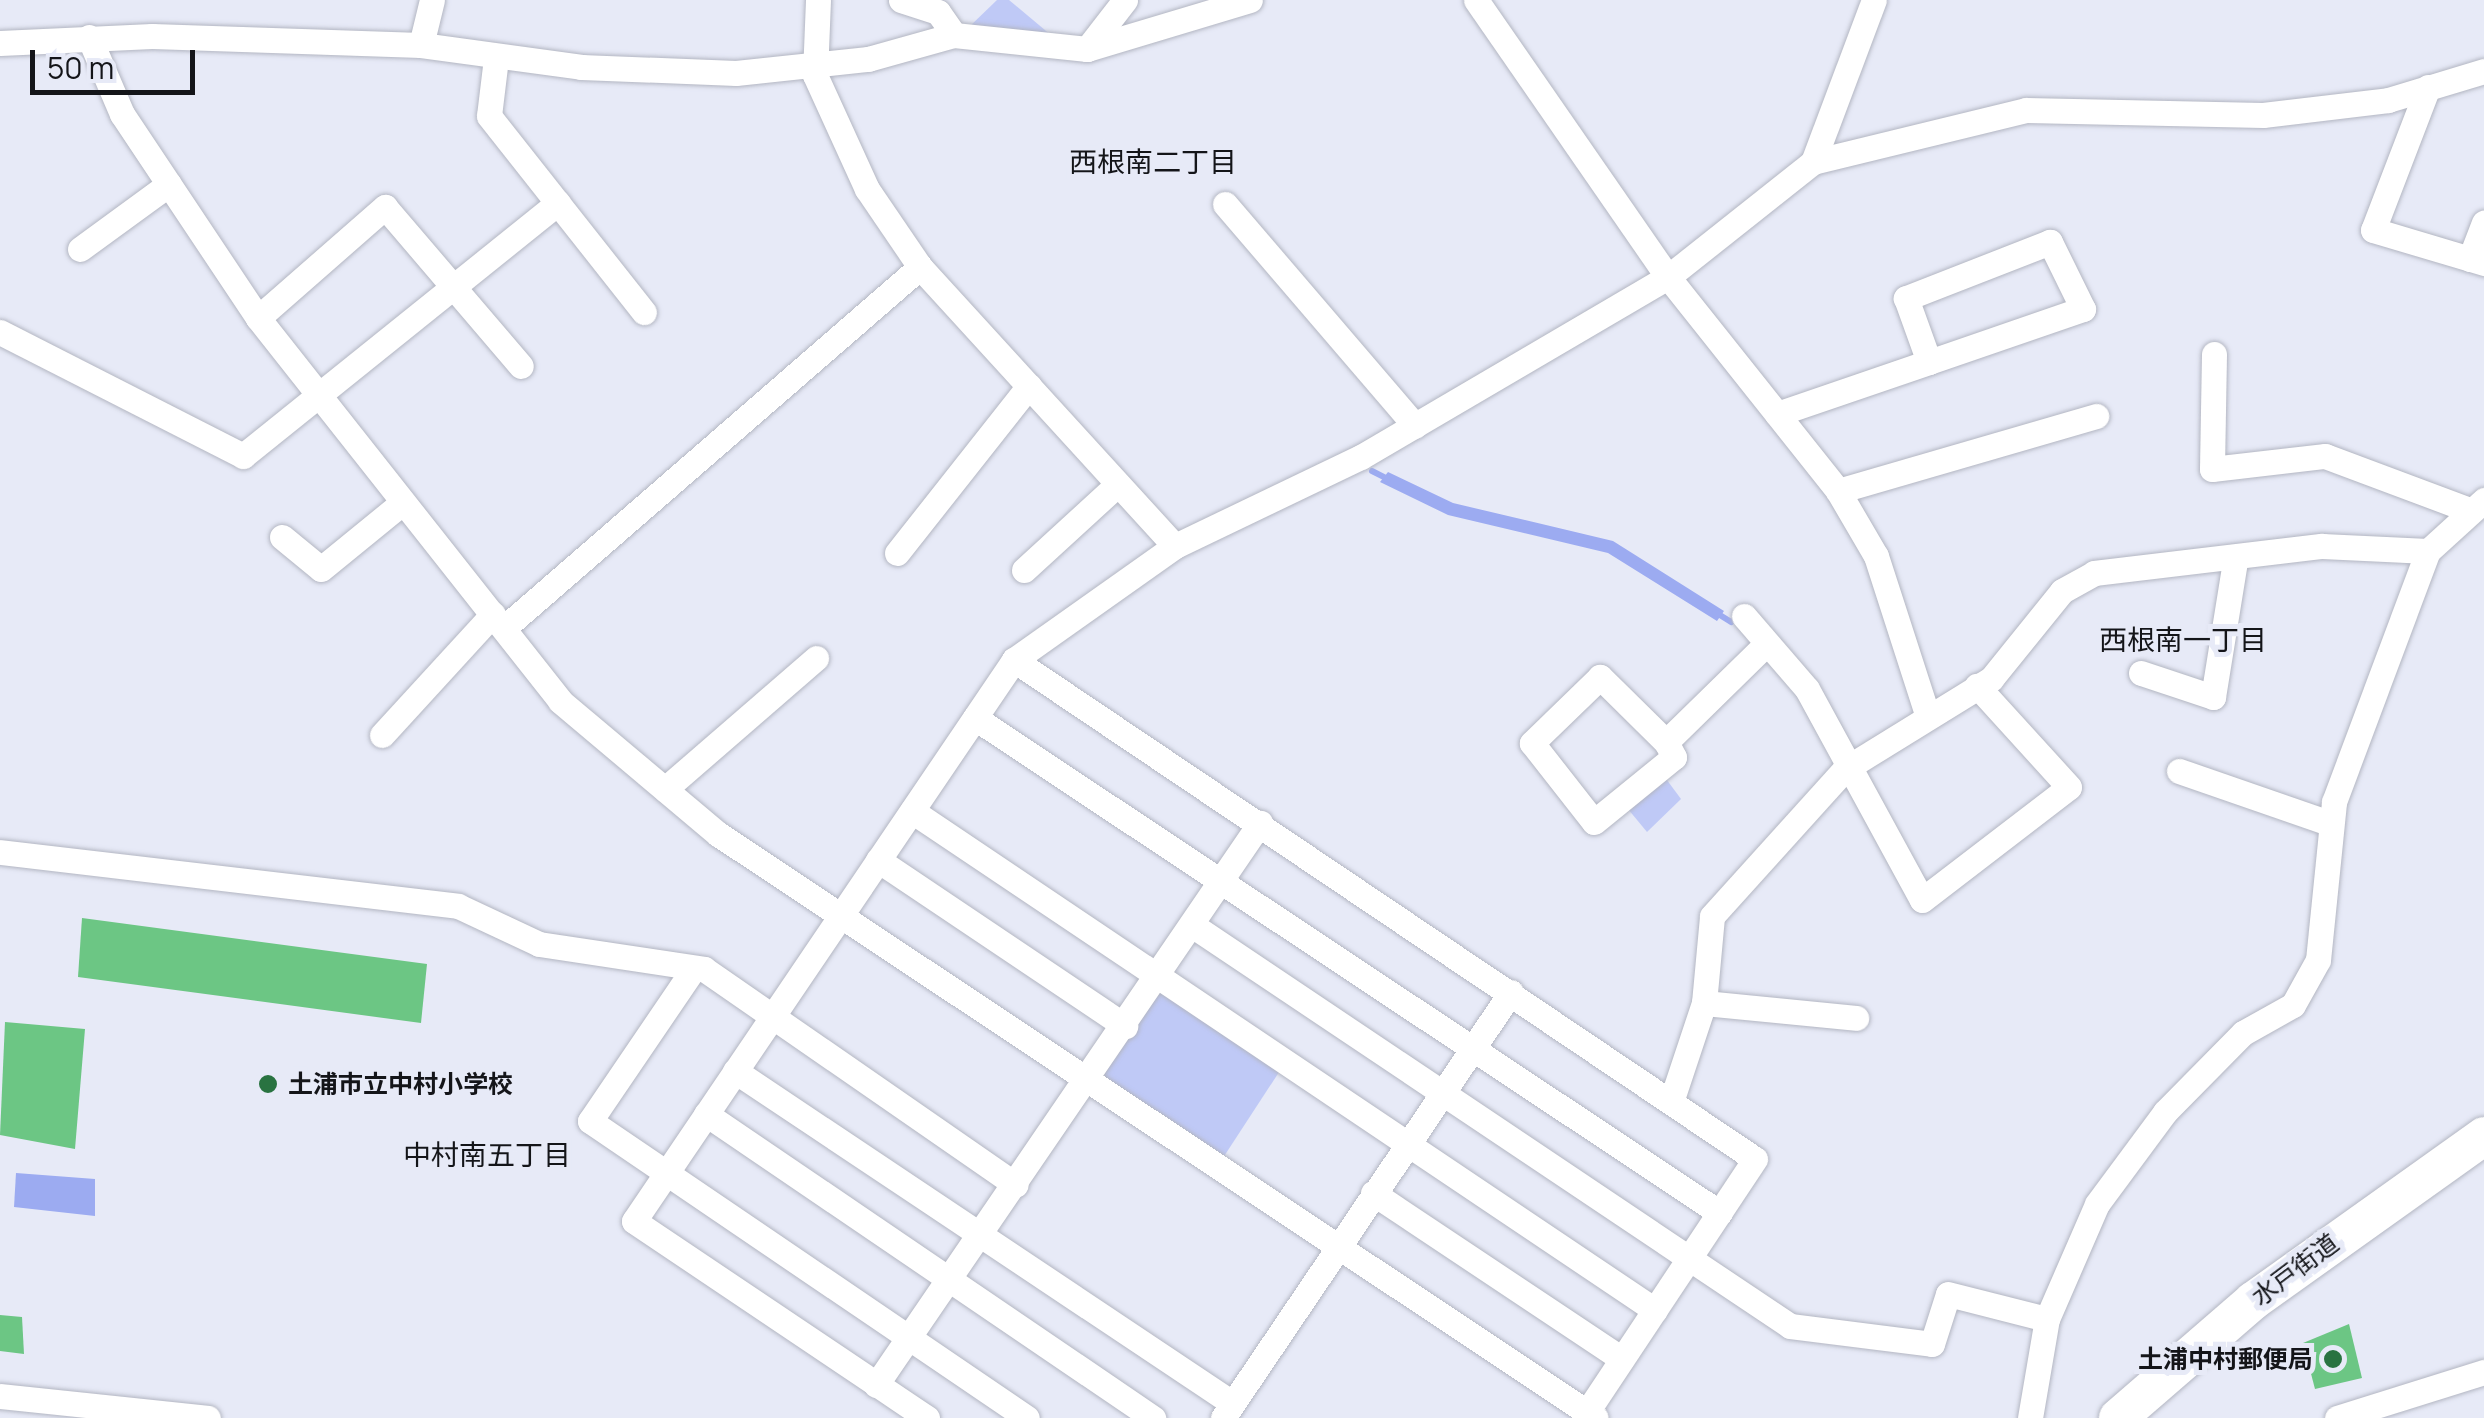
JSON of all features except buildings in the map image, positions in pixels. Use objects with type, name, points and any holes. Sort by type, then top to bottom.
[{"type":"highway","name":"水戸街道","points":[[2118,1418],[2253,1301],[2484,1136]]},
{"type":"street","points":[[421,45],[432,0]]},
{"type":"street","points":[[818,0],[814,62],[834,128],[920,267],[1175,546]]},
{"type":"street","points":[[901,0],[938,12],[954,35]]},
{"type":"street","points":[[1087,50],[1125,0]]},
{"type":"street","points":[[0,42],[89,38],[421,45],[496,58],[736,73],[814,62],[868,60],[954,35],[1087,50],[1250,0]]},
{"type":"street","points":[[1476,0],[1668,277],[1838,490],[1876,556],[1926,711]]},
{"type":"street","points":[[1813,162],[1874,0]]},
{"type":"street","points":[[89,38],[122,114],[258,318],[314,395],[560,701],[665,789],[1591,1415],[1622,1359],[1755,1159],[1672,1099],[1014,660]]},
{"type":"street","points":[[496,58],[489,116],[644,312]]},
{"type":"street","points":[[927,1418],[634,1221],[1014,660],[1175,546],[1414,426],[1668,277],[1813,162],[2026,110],[2263,114],[2428,87],[2484,70]]},
{"type":"street","points":[[2428,87],[2372,230],[2477,261],[2484,224]]},
{"type":"street","points":[[80,249],[169,184]]},
{"type":"street","points":[[0,332],[243,456],[314,395],[558,203]]},
{"type":"street","points":[[1225,204],[1414,426]]},
{"type":"street","points":[[258,318],[384,207],[456,284],[521,366]]},
{"type":"street","points":[[1777,414],[1929,362],[2083,309],[2050,242],[1906,298],[1929,362]]},
{"type":"street","points":[[382,735],[498,621],[920,267]]},
{"type":"street","points":[[2030,1418],[2048,1318],[2097,1204],[2166,1112],[2243,1033],[2293,1005],[2318,960],[2330,823],[2428,551],[2476,505],[2325,456],[2212,469],[2214,354]]},
{"type":"street","points":[[897,553],[1028,386]]},
{"type":"street","points":[[1838,490],[2096,416]]},
{"type":"street","points":[[1024,570],[1118,484]]},
{"type":"street","points":[[282,537],[321,569],[402,503]]},
{"type":"street","points":[[1672,1099],[1704,1002],[1712,916],[1845,769],[1926,711],[1977,686],[2062,591],[2094,574],[2235,561],[2322,546],[2428,551]]},
{"type":"street","points":[[2141,674],[2213,698],[2235,561]]},
{"type":"street","points":[[1744,616],[1807,689],[1845,769],[1922,900],[2068,787],[1977,686]]},
{"type":"street","points":[[1666,742],[1767,643]]},
{"type":"street","points":[[665,789],[816,658]]},
{"type":"street","points":[[1600,677],[1666,742],[1674,757],[1594,822],[1532,743],[1600,677]]},
{"type":"street","points":[[975,718],[1720,1213]]},
{"type":"street","points":[[2179,772],[2330,823]]},
{"type":"street","points":[[912,812],[1655,1310]]},
{"type":"street","points":[[876,1385],[1090,1078],[1260,824]]},
{"type":"street","points":[[0,852],[458,906],[538,944],[694,968],[1016,1185]]},
{"type":"street","points":[[878,860],[1124,1026]]},
{"type":"street","points":[[1192,925],[1790,1326],[1932,1344],[1948,1294],[2048,1318]]},
{"type":"street","points":[[694,968],[590,1120],[1027,1418]]},
{"type":"street","points":[[734,1072],[980,1236],[1228,1410],[1337,1244],[1512,992]]},
{"type":"street","points":[[1704,1002],[1856,1018]]},
{"type":"street","points":[[706,1114],[1153,1418]]},
{"type":"street","points":[[1373,1193],[1622,1359]]},
{"type":"street","points":[[2337,1418],[2484,1372]]},
{"type":"street","points":[[13,1404],[207,1418]]},
{"type":"shaded area","points":[[997,0],[1009,0],[1058,41],[968,28]]},
{"type":"shaded area","points":[[1388,472],[1453,503],[1613,541],[1724,611],[1717,621],[1608,553],[1448,515],[1380,482]]},
{"type":"shaded area","points":[[1661,772],[1681,799],[1647,832],[1623,803]]},
{"type":"shaded area","points":[[1158,984],[1283,1066],[1219,1164],[1094,1081]]},
{"type":"shaded area","points":[[16,1173],[95,1179],[95,1216],[14,1207]]},
{"type":"waterway","points":[[1372,471],[1388,479]]},
{"type":"waterway","points":[[1715,612],[1731,622]]},
{"type":"place","name":"土浦市立中村小学校","points":[[268,1084]]},
{"type":"place","name":"土浦中村郵便局","points":[[2333,1359]]},
{"type":"district","name":"西根南二丁目","points":[[1153,161]]},
{"type":"district","name":"西根南一丁目","points":[[2183,639]]},
{"type":"district","name":"中村南五丁目","points":[[487,1154]]}]
